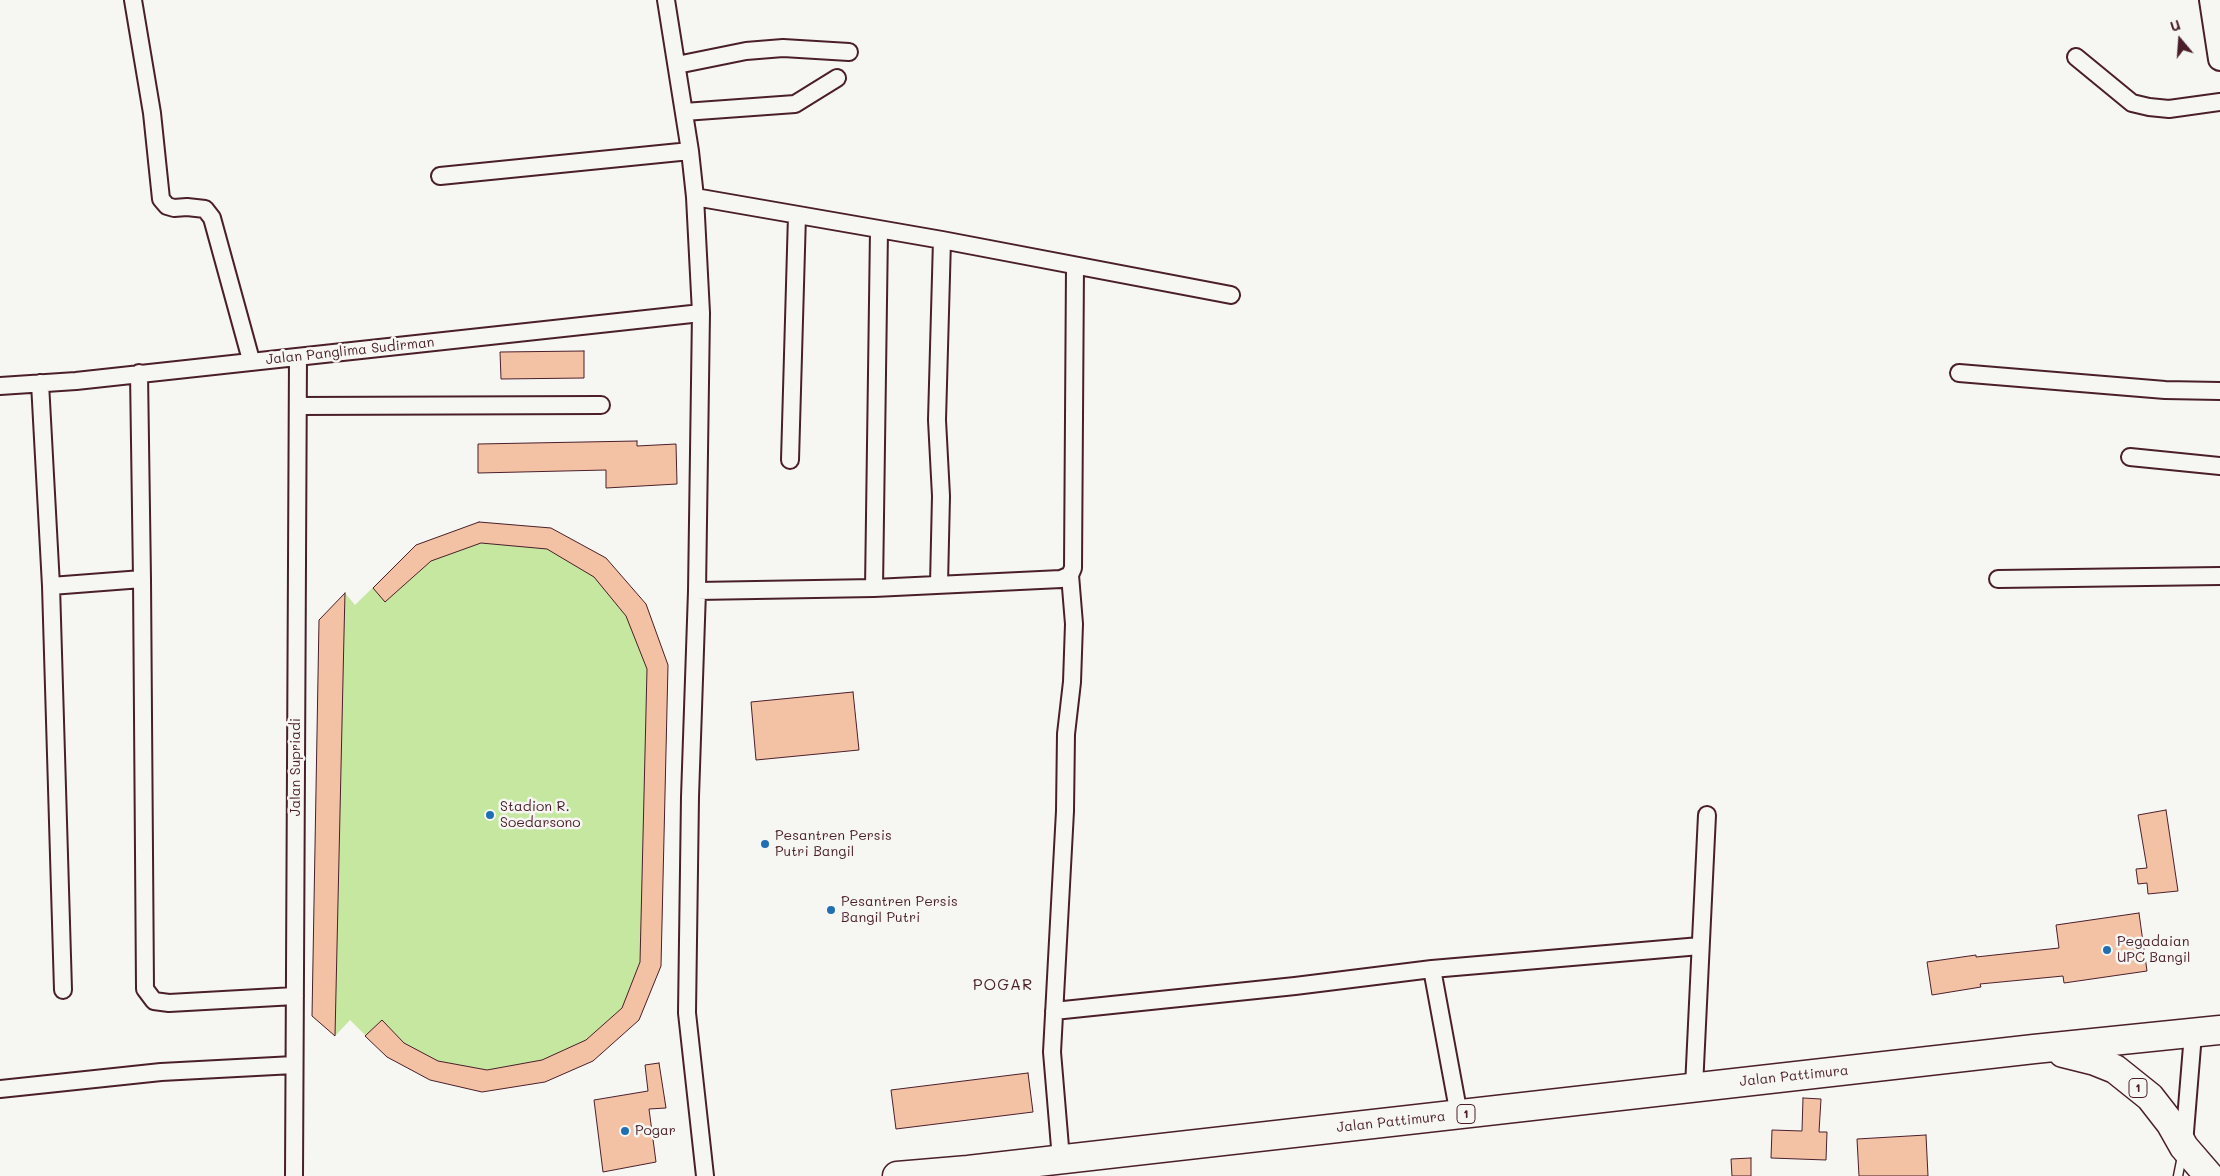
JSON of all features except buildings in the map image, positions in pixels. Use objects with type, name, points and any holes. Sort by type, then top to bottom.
[{"type":"highway","name":"1","points":[[2034,1048],[2220,1030]]},
{"type":"highway","name":"Jalan Pattimura","points":[[897,1176],[1459,1115],[2034,1048]]},
{"type":"highway","name":"1","points":[[2034,1048],[2079,1056],[2115,1069],[2150,1097],[2171,1124],[2184,1147],[2209,1176]]},
{"type":"street","points":[[133,0],[152,113],[161,198],[166,206],[174,208],[187,206],[205,209],[212,218],[250,360]]},
{"type":"street","points":[[666,0],[690,151],[695,197],[700,314],[697,591],[690,796],[687,1013],[705,1176]]},
{"type":"street","points":[[2215,5],[2220,59]]},
{"type":"street","points":[[677,65],[746,51],[783,48],[849,52]]},
{"type":"street","points":[[2076,57],[2132,103],[2149,107],[2169,108],[2220,102]]},
{"type":"street","points":[[684,112],[795,104],[837,78]]},
{"type":"street","points":[[440,176],[690,151]]},
{"type":"street","points":[[695,197],[942,240],[1231,295]]},
{"type":"street","points":[[790,460],[797,215]]},
{"type":"street","points":[[874,588],[879,230]]},
{"type":"street","points":[[939,584],[941,496],[937,420],[942,240]]},
{"type":"street","points":[[1061,1159],[1052,1052],[1065,811],[1066,734],[1072,682],[1074,624],[1070,576],[1073,568],[1075,266]]},
{"type":"street","name":"Jalan Panglima Sudirman","points":[[0,386],[250,360],[298,357],[700,314]]},
{"type":"street","name":"Jalan Supriadi","points":[[294,1176],[298,357]]},
{"type":"street","points":[[138,373],[142,579],[145,989],[154,1001],[169,1003],[295,996]]},
{"type":"street","points":[[1959,373],[2165,390],[2220,391]]},
{"type":"street","points":[[40,383],[51,586],[63,990]]},
{"type":"street","points":[[0,386],[0,392]]},
{"type":"street","points":[[298,406],[601,405]]},
{"type":"street","points":[[2130,457],[2220,466]]},
{"type":"street","points":[[697,591],[874,588],[1061,579],[1070,576]]},
{"type":"street","points":[[1998,579],[2220,576]]},
{"type":"street","points":[[51,586],[142,579]]},
{"type":"street","points":[[1694,1087],[1707,815]]},
{"type":"street","points":[[1054,1011],[1295,986],[1432,968],[1700,946]]},
{"type":"street","points":[[1432,968],[1459,1115]]},
{"type":"street","points":[[2184,1147],[2193,1034]]},
{"type":"street","points":[[0,1089],[161,1072],[294,1065]]},
{"type":"lane","points":[[2178,1176],[2184,1147]]},
{"type":"green space","name":"Stadion R. Soedarsono","points":[[479,522],[551,528],[646,604],[668,665],[661,966],[639,1020],[545,1082],[387,1057],[350,1020],[335,1036],[312,1016],[319,620],[345,593],[355,605],[416,545]]},
{"type":"place","name":"Stadion R. Soedarsono","points":[[490,815]]},
{"type":"place","name":"Pesantren Persis Putri Bangil","points":[[765,844]]},
{"type":"place","name":"Pesantren Persis Bangil Putri","points":[[831,910]]},
{"type":"place","name":"Pegadaian UPC Bangil","points":[[2107,950]]},
{"type":"place","name":"Pogar","points":[[625,1131]]},
{"type":"district","name":"POGAR","points":[[1003,985]]}]
